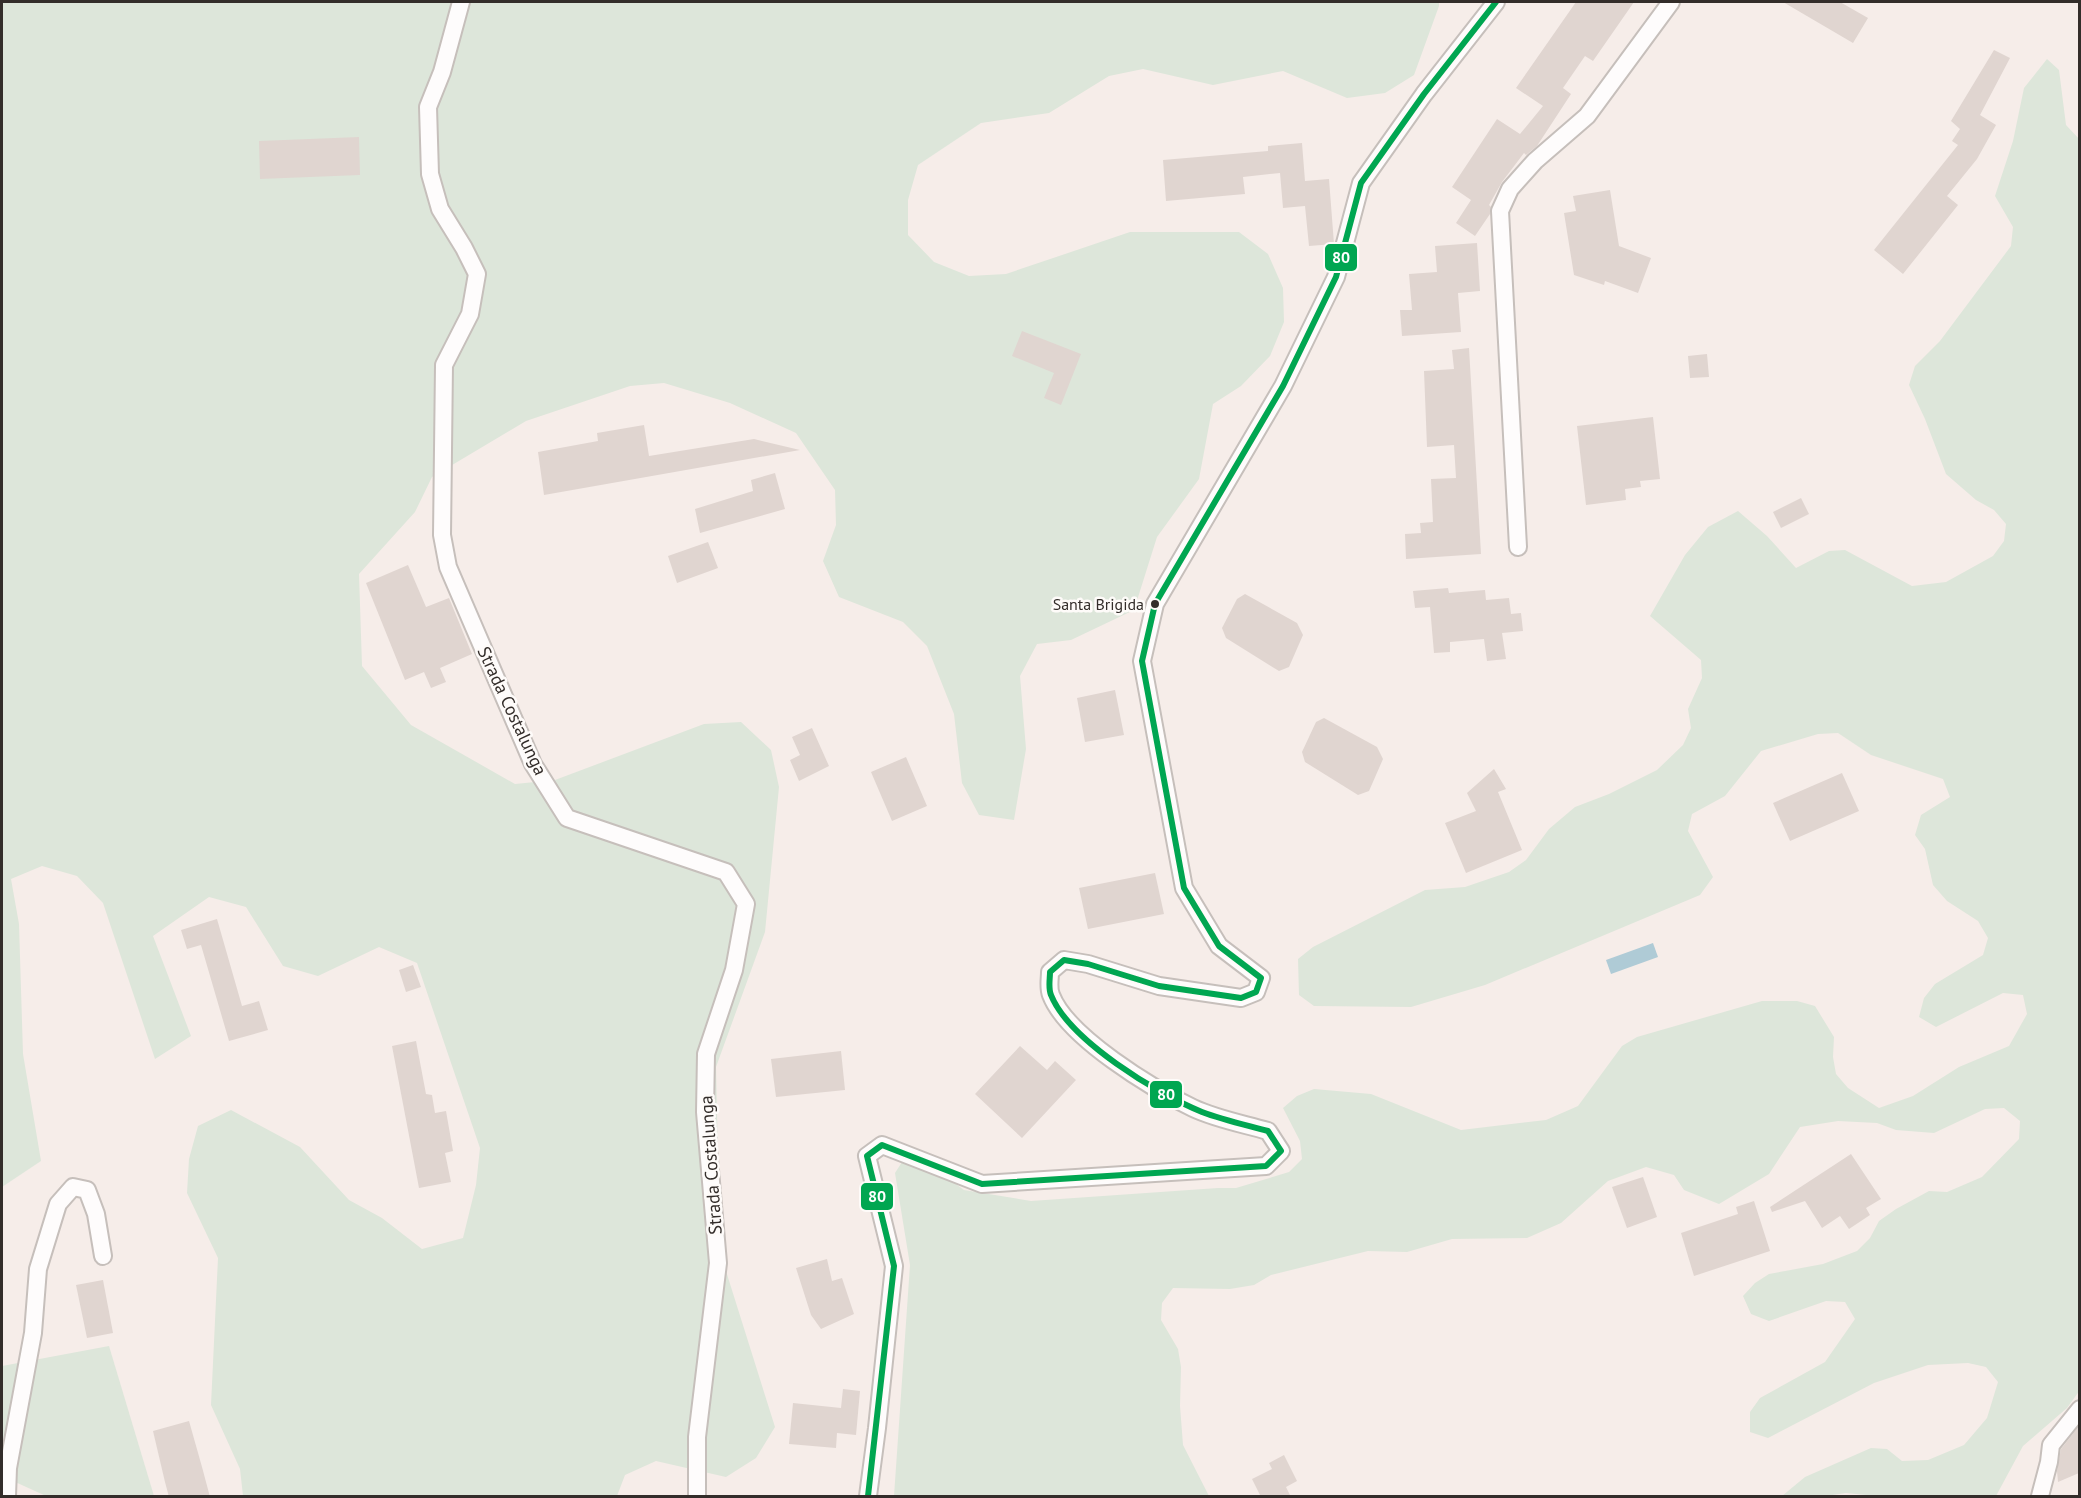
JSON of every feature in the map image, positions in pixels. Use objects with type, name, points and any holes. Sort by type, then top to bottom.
[{"type":"street","name":"Strada Costalunga","points":[[461,2],[442,72],[428,107],[430,174],[440,209],[477,274],[470,314],[444,365],[442,535],[448,567],[533,764],[567,818],[726,872],[746,904],[734,970],[706,1054],[705,1112],[718,1263],[697,1437],[698,1497]]},
{"type":"street","points":[[868,1497],[894,1266],[867,1156],[882,1145],[982,1184],[1266,1166],[1281,1151],[1268,1131],[1195,1109],[1136,1077],[1092,1044],[1061,1014],[1050,993],[1050,972],[1064,960],[1088,964],[1159,986],[1241,998],[1256,992],[1261,978],[1219,946],[1184,888],[1142,661],[1155,604],[1283,386],[1336,277],[1361,183],[1424,94],[1496,2]]},
{"type":"street","points":[[1518,546],[1500,211],[1510,189],[1535,161],[1587,116],[1671,2]]},
{"type":"street","points":[[7,1497],[8,1468],[33,1333],[38,1269],[58,1204],[73,1187],[87,1190],[96,1214],[103,1256]]},
{"type":"street","points":[[2040,1497],[2051,1445],[2079,1409]]},
{"type":"shaded area","points":[[2,2],[1439,2],[1414,75],[1385,93],[1347,98],[1283,71],[1213,85],[1143,69],[1109,76],[1049,113],[981,123],[918,165],[908,200],[908,235],[934,262],[969,276],[1006,274],[1130,232],[1239,232],[1268,254],[1283,288],[1284,322],[1270,356],[1241,386],[1213,404],[1199,479],[1157,537],[1134,610],[1071,640],[1037,644],[1020,676],[1026,749],[1014,820],[979,815],[962,783],[954,714],[927,646],[903,622],[839,597],[823,561],[836,525],[835,490],[796,433],[730,403],[664,383],[630,386],[526,421],[432,477],[415,512],[359,574],[362,666],[411,725],[515,784],[555,780],[704,724],[741,722],[771,750],[779,787],[765,932],[716,1067],[720,1252],[775,1427],[756,1458],[726,1477],[656,1461],[625,1475],[617,1496],[243,1496],[240,1469],[211,1405],[218,1258],[187,1193],[189,1159],[198,1126],[231,1110],[300,1147],[349,1200],[382,1218],[422,1249],[463,1238],[476,1185],[480,1148],[417,963],[379,947],[318,976],[283,966],[246,907],[209,897],[153,936],[191,1036],[155,1059],[103,903],[77,876],[42,866],[11,879],[19,924],[23,1054],[41,1161],[2,1187]]},
{"type":"shaded area","points":[[2047,59],[2059,70],[2066,125],[2080,140],[2080,1390],[2067,1408],[2023,1446],[1996,1496],[1868,1496],[1846,1493],[1826,1496],[1782,1496],[1805,1477],[1871,1448],[1887,1449],[1902,1461],[1928,1460],[1964,1445],[1987,1418],[1998,1382],[1986,1367],[1968,1363],[1928,1365],[1874,1383],[1768,1438],[1750,1432],[1750,1412],[1760,1398],[1825,1362],[1855,1319],[1845,1302],[1826,1301],[1769,1321],[1751,1314],[1743,1296],[1755,1283],[1769,1274],[1823,1264],[1857,1251],[1870,1238],[1879,1221],[1929,1191],[1947,1192],[1982,1177],[2019,1139],[2020,1121],[2004,1108],[1985,1109],[1934,1133],[1896,1130],[1877,1123],[1838,1121],[1800,1127],[1769,1174],[1719,1204],[1684,1190],[1674,1175],[1646,1167],[1608,1181],[1561,1223],[1527,1238],[1452,1239],[1407,1252],[1368,1251],[1271,1275],[1254,1285],[1230,1289],[1173,1288],[1162,1303],[1161,1320],[1178,1349],[1181,1367],[1180,1406],[1183,1445],[1209,1496],[894,1496],[910,1265],[895,1173],[902,1162],[949,1179],[964,1190],[1031,1201],[1236,1188],[1289,1172],[1302,1159],[1300,1141],[1283,1108],[1297,1096],[1314,1089],[1371,1094],[1461,1130],[1546,1120],[1578,1106],[1622,1046],[1637,1037],[1762,1001],[1797,1001],[1815,1006],[1834,1037],[1833,1057],[1836,1074],[1848,1088],[1879,1108],[1913,1096],[1959,1067],[2009,1046],[2027,1014],[2023,995],[2003,993],[1936,1027],[1919,1017],[1924,998],[1935,984],[1983,955],[1988,938],[1978,921],[1947,901],[1933,885],[1925,849],[1915,835],[1921,815],[1950,797],[1943,779],[1871,755],[1838,733],[1818,734],[1761,751],[1725,796],[1692,814],[1688,831],[1713,877],[1700,895],[1485,985],[1411,1007],[1314,1006],[1299,995],[1298,959],[1313,947],[1425,890],[1465,887],[1509,872],[1526,860],[1549,829],[1575,807],[1609,794],[1657,770],[1683,745],[1691,728],[1688,709],[1702,678],[1701,660],[1650,616],[1685,555],[1708,527],[1738,511],[1767,536],[1796,568],[1829,551],[1845,550],[1912,586],[1946,582],[1993,556],[2004,541],[2006,524],[1994,510],[1976,500],[1946,474],[1909,385],[1915,366],[1940,341],[2011,246],[2013,227],[1995,196],[2013,141],[2024,88]]},
{"type":"shaded area","points":[[109,1346],[154,1496],[46,1496],[2,1476],[2,1366]]},
{"type":"water","points":[[1653,943],[1658,957],[1611,974],[1606,960]]},
{"type":"building","points":[[1576,2],[1634,2],[1593,61],[1585,56],[1563,88],[1571,94],[1537,146],[1526,155],[1524,153],[1502,182],[1489,205],[1490,214],[1475,236],[1456,223],[1471,200],[1452,187],[1497,119],[1520,134],[1543,106],[1516,88]]},
{"type":"building","points":[[1783,2],[1840,2],[1868,18],[1853,43]]},
{"type":"building","points":[[1994,50],[2010,58],[1980,115],[1996,125],[1977,159],[1947,196],[1958,205],[1903,274],[1874,250],[1958,145],[1952,141],[1960,129],[1951,121]]},
{"type":"building","points":[[359,137],[360,175],[260,179],[259,141]]},
{"type":"building","points":[[1302,143],[1305,181],[1329,179],[1334,244],[1309,246],[1305,206],[1283,208],[1280,173],[1243,177],[1245,194],[1166,201],[1163,160],[1268,151],[1268,146]]},
{"type":"building","points":[[1610,190],[1619,246],[1651,258],[1638,293],[1605,281],[1604,285],[1574,275],[1564,213],[1576,211],[1573,196]]},
{"type":"building","points":[[1477,243],[1480,291],[1458,293],[1461,332],[1402,336],[1400,310],[1412,310],[1409,274],[1437,272],[1435,246]]},
{"type":"building","points":[[1022,331],[1081,354],[1061,405],[1044,398],[1054,373],[1012,356]]},
{"type":"building","points":[[1469,348],[1481,554],[1406,559],[1405,534],[1421,533],[1420,523],[1433,522],[1431,479],[1456,478],[1454,445],[1427,447],[1424,371],[1454,369],[1452,350]]},
{"type":"building","points":[[1707,354],[1709,377],[1690,378],[1688,356]]},
{"type":"building","points":[[1653,417],[1660,479],[1640,481],[1641,487],[1625,489],[1626,500],[1586,505],[1577,426]]},
{"type":"building","points":[[644,425],[649,456],[754,439],[800,450],[544,495],[538,452],[598,441],[597,433]]},
{"type":"building","points":[[775,473],[785,509],[700,533],[695,509],[753,491],[751,480]]},
{"type":"building","points":[[1801,498],[1809,514],[1781,528],[1773,512]]},
{"type":"building","points":[[708,542],[718,568],[677,583],[668,556]]},
{"type":"building","points":[[408,565],[426,607],[449,598],[472,654],[440,668],[446,682],[431,688],[424,672],[405,680],[366,583]]},
{"type":"building","points":[[1448,588],[1449,593],[1485,590],[1486,600],[1509,598],[1511,614],[1521,613],[1523,631],[1502,633],[1506,659],[1487,661],[1484,639],[1450,642],[1450,652],[1434,653],[1430,607],[1415,608],[1413,591]]},
{"type":"building","points":[[1245,594],[1297,623],[1303,635],[1289,667],[1279,671],[1226,638],[1222,628],[1237,599]]},
{"type":"building","points":[[1115,690],[1124,735],[1085,742],[1077,698]]},
{"type":"building","points":[[1324,718],[1377,747],[1383,759],[1369,791],[1358,795],[1305,762],[1302,752],[1316,722]]},
{"type":"building","points":[[812,728],[829,766],[799,781],[790,760],[800,755],[792,737]]},
{"type":"building","points":[[906,757],[927,806],[892,821],[871,772]]},
{"type":"building","points":[[1494,769],[1506,789],[1498,792],[1522,850],[1466,873],[1445,823],[1476,811],[1467,793]]},
{"type":"building","points":[[1842,773],[1859,811],[1790,841],[1773,803]]},
{"type":"building","points":[[1155,873],[1164,914],[1088,929],[1079,888]]},
{"type":"building","points":[[217,919],[242,1006],[259,1001],[268,1030],[229,1041],[201,945],[187,949],[181,930]]},
{"type":"building","points":[[413,965],[421,987],[406,992],[399,970]]},
{"type":"building","points":[[416,1041],[426,1094],[432,1095],[435,1113],[446,1111],[453,1151],[445,1153],[451,1182],[419,1188],[392,1046]]},
{"type":"building","points":[[1020,1046],[1047,1070],[1055,1061],[1076,1080],[1022,1138],[975,1094]]},
{"type":"building","points":[[841,1051],[845,1090],[776,1097],[771,1059]]},
{"type":"building","points":[[1851,1154],[1881,1199],[1866,1208],[1870,1215],[1849,1229],[1840,1216],[1822,1228],[1805,1201],[1772,1212],[1770,1207]]},
{"type":"building","points":[[1643,1177],[1657,1217],[1627,1228],[1612,1187]]},
{"type":"building","points":[[1754,1201],[1770,1251],[1694,1276],[1681,1233],[1738,1214],[1736,1207]]},
{"type":"building","points":[[827,1259],[832,1281],[842,1278],[854,1314],[821,1329],[811,1315],[796,1268]]},
{"type":"building","points":[[103,1280],[113,1333],[87,1338],[76,1285]]},
{"type":"building","points":[[843,1389],[860,1391],[856,1435],[837,1433],[836,1448],[789,1444],[793,1403],[841,1408]]},
{"type":"building","points":[[189,1421],[210,1497],[169,1497],[153,1431]]},
{"type":"building","points":[[2079,1426],[2079,1473],[2058,1482],[2057,1471],[2061,1449]]},
{"type":"building","points":[[1284,1455],[1297,1481],[1286,1487],[1291,1497],[1261,1497],[1252,1479],[1272,1469],[1269,1463]]},
{"type":"transit line","name":"80","points":[[868,1496],[894,1266],[867,1156],[882,1145],[982,1184],[1266,1166],[1281,1151],[1268,1131],[1218,1118],[1183,1104],[1116,1064],[1076,1030],[1061,1012],[1050,992],[1050,972],[1064,960],[1088,964],[1159,986],[1241,998],[1256,992],[1261,978],[1219,946],[1184,888],[1142,661],[1155,604],[1283,386],[1336,277],[1361,183],[1424,94],[1496,2]]},
{"type":"place","name":"Santa Brigida","points":[[1155,604]]}]
